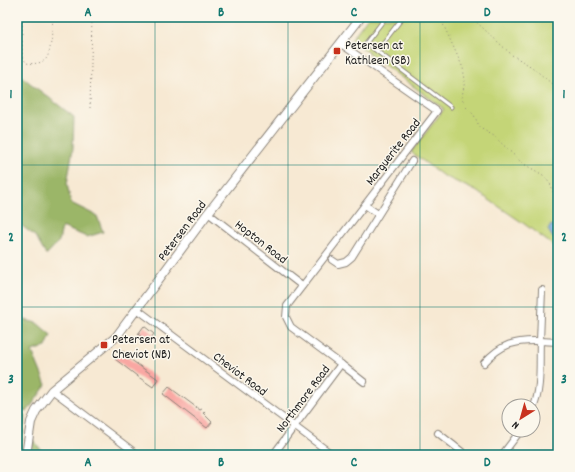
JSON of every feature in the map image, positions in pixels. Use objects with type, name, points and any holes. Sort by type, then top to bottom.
[{"type":"street","name":"Petersen Road","points":[[26,455],[31,422],[36,411],[52,390],[116,337],[208,213],[361,17]]},
{"type":"street","name":"Marguerite Road","points":[[302,286],[437,111],[341,44]]},
{"type":"street","name":"Marguerite Road","points":[[332,260],[338,264],[346,262],[352,257],[412,161]]},
{"type":"street","name":"Marguerite Road","points":[[365,205],[378,214]]},
{"type":"street","name":"Hopton Road","points":[[208,213],[302,286]]},
{"type":"street","name":"Northmore Road","points":[[273,455],[341,364],[291,327],[286,317],[287,306],[302,286]]},
{"type":"street","points":[[536,398],[538,387],[542,290]]},
{"type":"street","name":"Cheviot Road","points":[[137,309],[333,455]]},
{"type":"street","points":[[484,363],[494,352],[505,345],[523,340],[558,342]]},
{"type":"street","points":[[341,364],[364,382]]},
{"type":"street","points":[[52,390],[138,455]]},
{"type":"street","points":[[438,433],[466,455]]},
{"type":"street","points":[[502,455],[514,438]]},
{"type":"lane","points":[[386,17],[366,43],[451,107]]},
{"type":"lane","points":[[377,51],[403,17]]},
{"type":"path","points":[[22,17],[22,55],[26,63],[36,64],[44,60],[49,54],[53,17]]},
{"type":"path","points":[[90,108],[92,17]]},
{"type":"path","points":[[443,17],[443,24],[463,68],[465,80],[462,96],[464,105],[474,115],[480,128],[494,136],[522,163],[543,175],[551,185],[558,200]]},
{"type":"path","points":[[470,17],[512,55],[532,67],[558,89]]},
{"type":"green space","points":[[368,17],[558,17],[558,249],[476,191],[442,175],[411,152],[444,109],[351,40]]},
{"type":"green space","points":[[17,73],[74,117],[73,148],[67,184],[71,203],[97,216],[103,232],[87,237],[62,227],[59,241],[46,255],[35,236],[17,222]]},
{"type":"green space","points":[[17,318],[37,323],[51,335],[46,347],[32,351],[46,385],[27,412],[17,406],[17,374],[22,358],[20,347],[17,350]]},
{"type":"green space","points":[[17,411],[25,415],[20,455],[17,455]]},
{"type":"green space","points":[[33,440],[44,453],[44,455],[31,455]]},
{"type":"water","points":[[551,225],[558,227],[558,240],[553,238],[548,230]]},
{"type":"building","points":[[144,326],[154,334],[148,342],[138,334]]},
{"type":"building","points":[[123,351],[127,357],[158,379],[153,387],[115,359]]},
{"type":"building","points":[[169,387],[200,410],[202,409],[205,412],[203,413],[212,422],[207,428],[163,394]]},
{"type":"place","name":"Petersen at Kathleen (SB)","points":[[337,51]]},
{"type":"place","name":"Petersen at Cheviot (NB)","points":[[104,345]]}]
